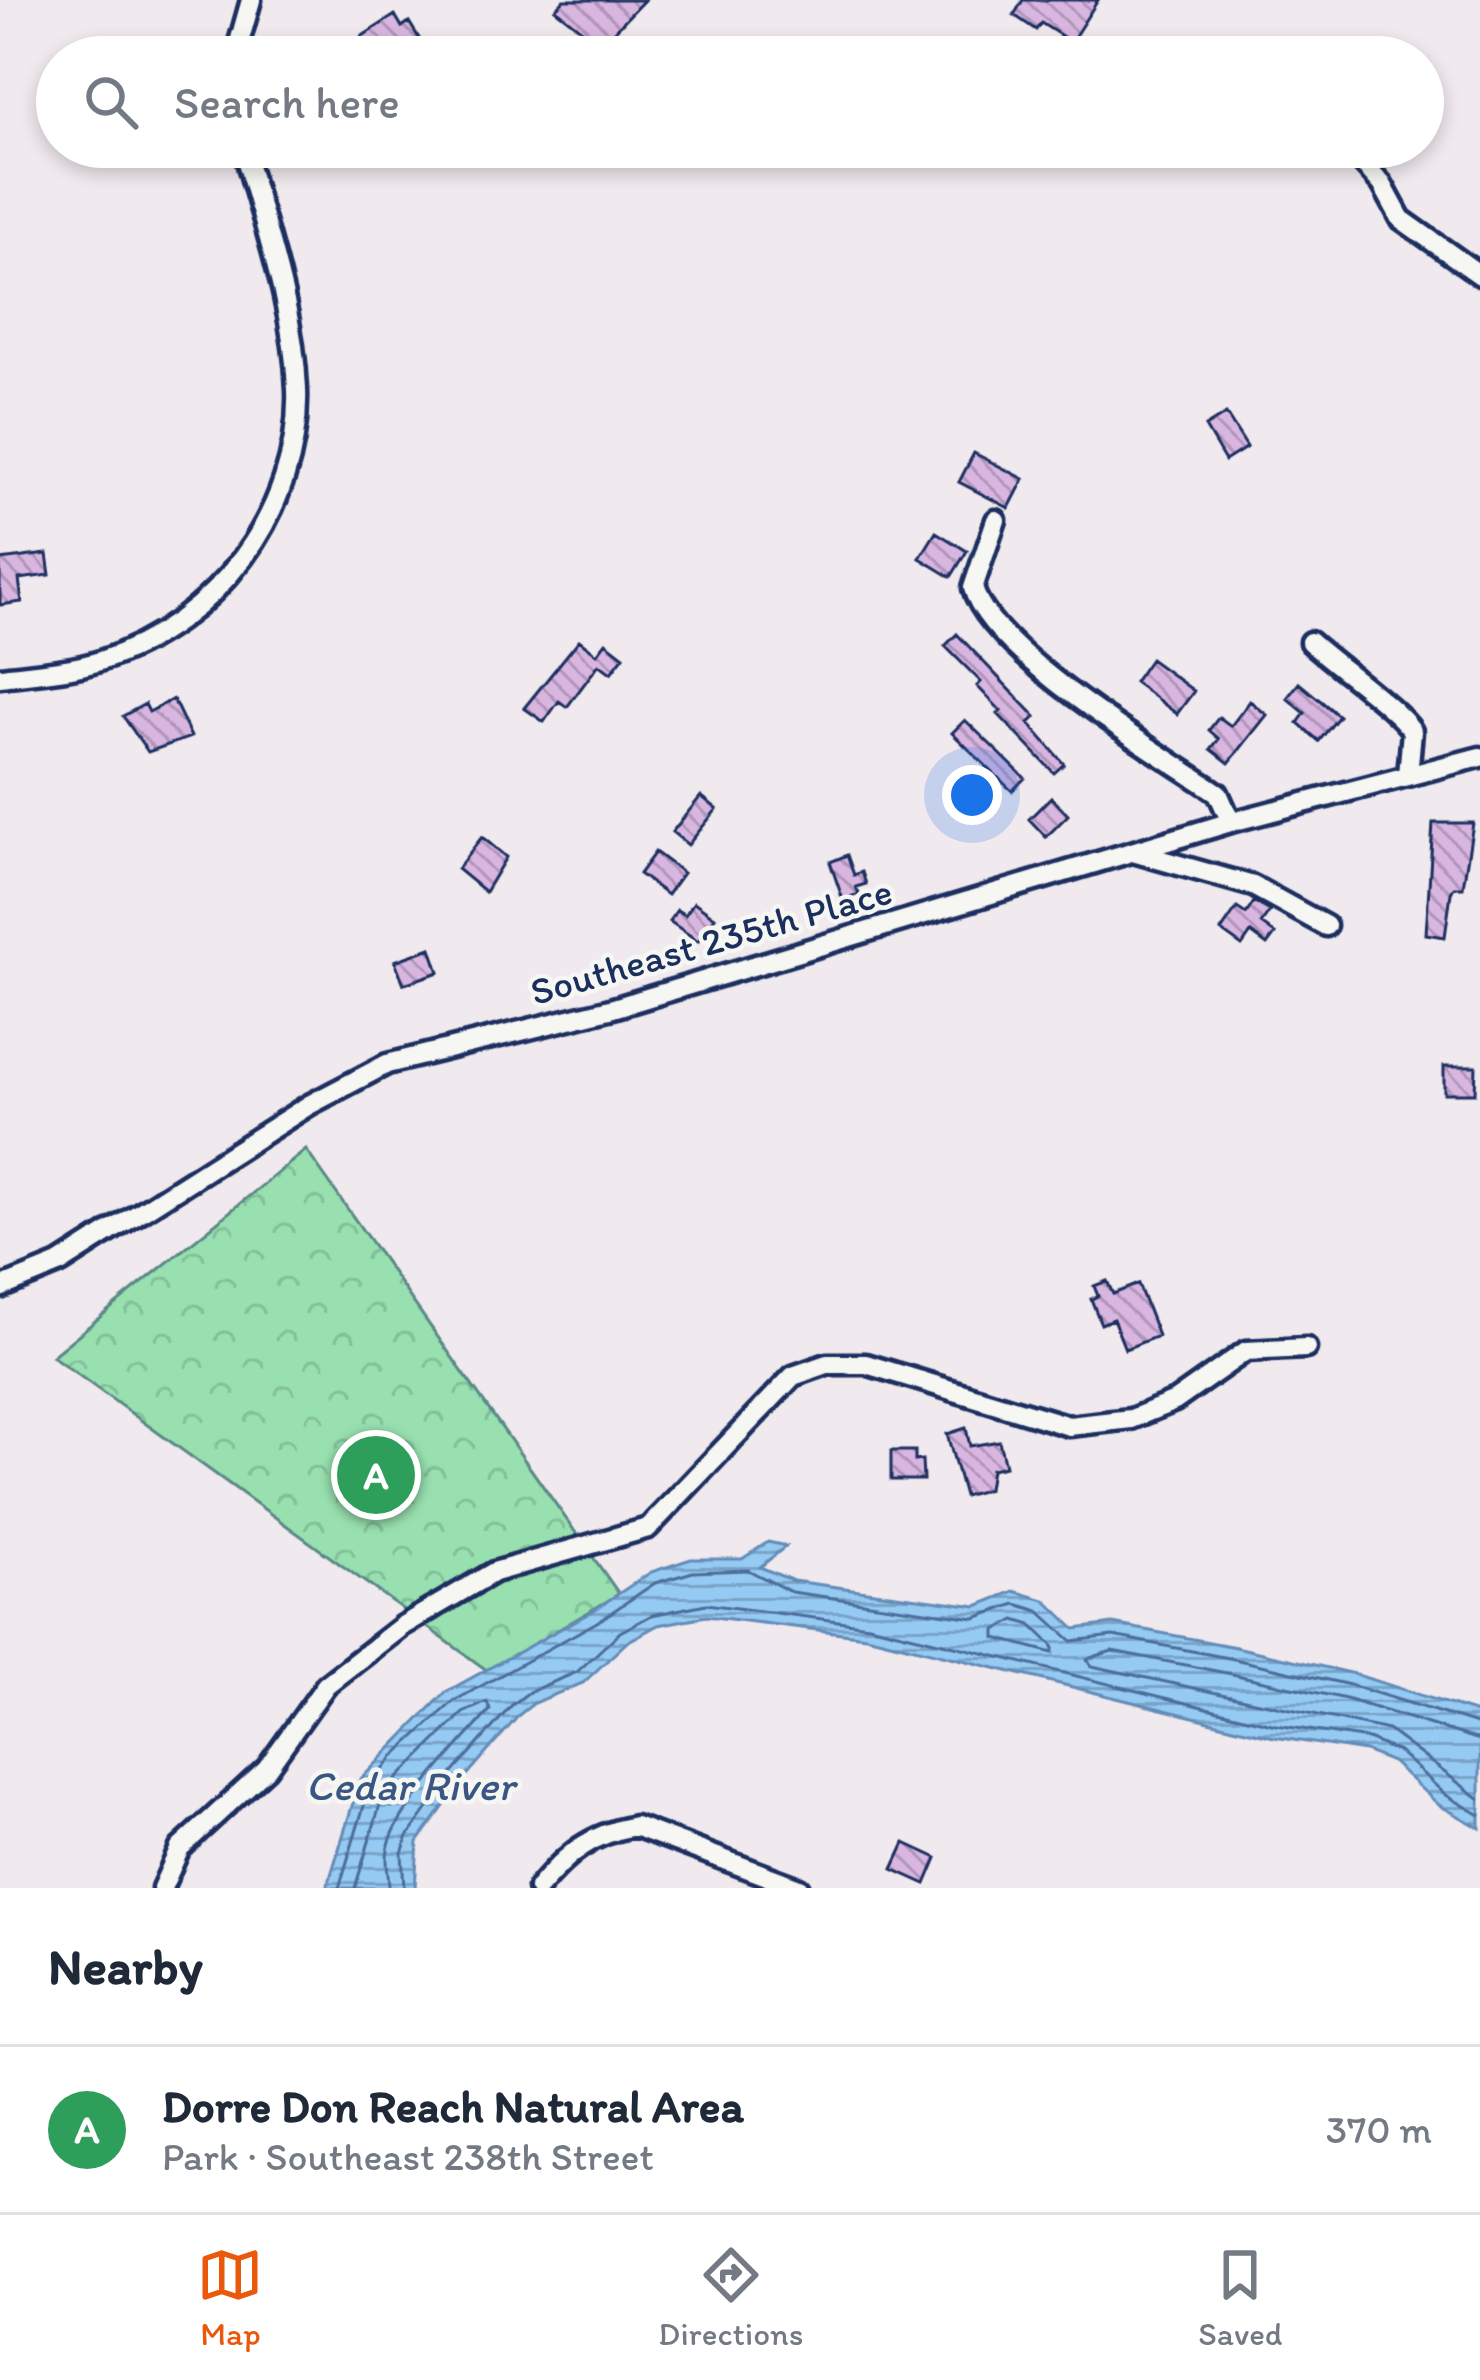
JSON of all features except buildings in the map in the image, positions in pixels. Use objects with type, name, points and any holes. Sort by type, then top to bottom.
[{"type":"street","points":[[241,36],[251,0]]},
{"type":"street","points":[[0,676],[97,663],[140,646],[209,597],[265,526],[282,488],[296,432],[297,388],[290,321],[249,168]]},
{"type":"street","points":[[1367,168],[1382,184],[1401,219],[1480,275]]},
{"type":"street","points":[[996,520],[973,588],[984,615],[1048,673],[1217,793],[1231,822]]},
{"type":"street","points":[[1310,642],[1379,703],[1403,716],[1412,730],[1408,776]]},
{"type":"street","name":"Southeast 235th Place","points":[[2,1288],[59,1264],[309,1105],[387,1064],[610,1009],[1231,822],[1480,757]]},
{"type":"street","points":[[1133,852],[1252,886],[1326,926]]},
{"type":"street","points":[[162,1888],[180,1849],[267,1768],[326,1685],[402,1626],[494,1572],[648,1528],[793,1376],[827,1364],[866,1364],[1069,1426],[1131,1419],[1175,1401],[1246,1351],[1306,1348]]},
{"type":"street","points":[[538,1888],[569,1852],[607,1831],[635,1826],[800,1888]]},
{"type":"green space","points":[[306,1150],[619,1594],[488,1671],[52,1356]]},
{"type":"water","name":"Cedar River","points":[[768,1542],[786,1546],[760,1567],[793,1581],[977,1606],[1014,1591],[1045,1600],[1075,1629],[1113,1624],[1236,1647],[1354,1674],[1480,1714],[1480,1828],[1439,1805],[1392,1762],[1365,1751],[1274,1737],[866,1636],[706,1616],[658,1625],[627,1642],[583,1683],[534,1703],[520,1714],[462,1781],[418,1842],[415,1888],[327,1888],[360,1780],[446,1692],[591,1612],[651,1572],[691,1559],[742,1559]]},
{"type":"place","name":"Dorre Don Reach Natural Area","points":[[376,1475]]}]
